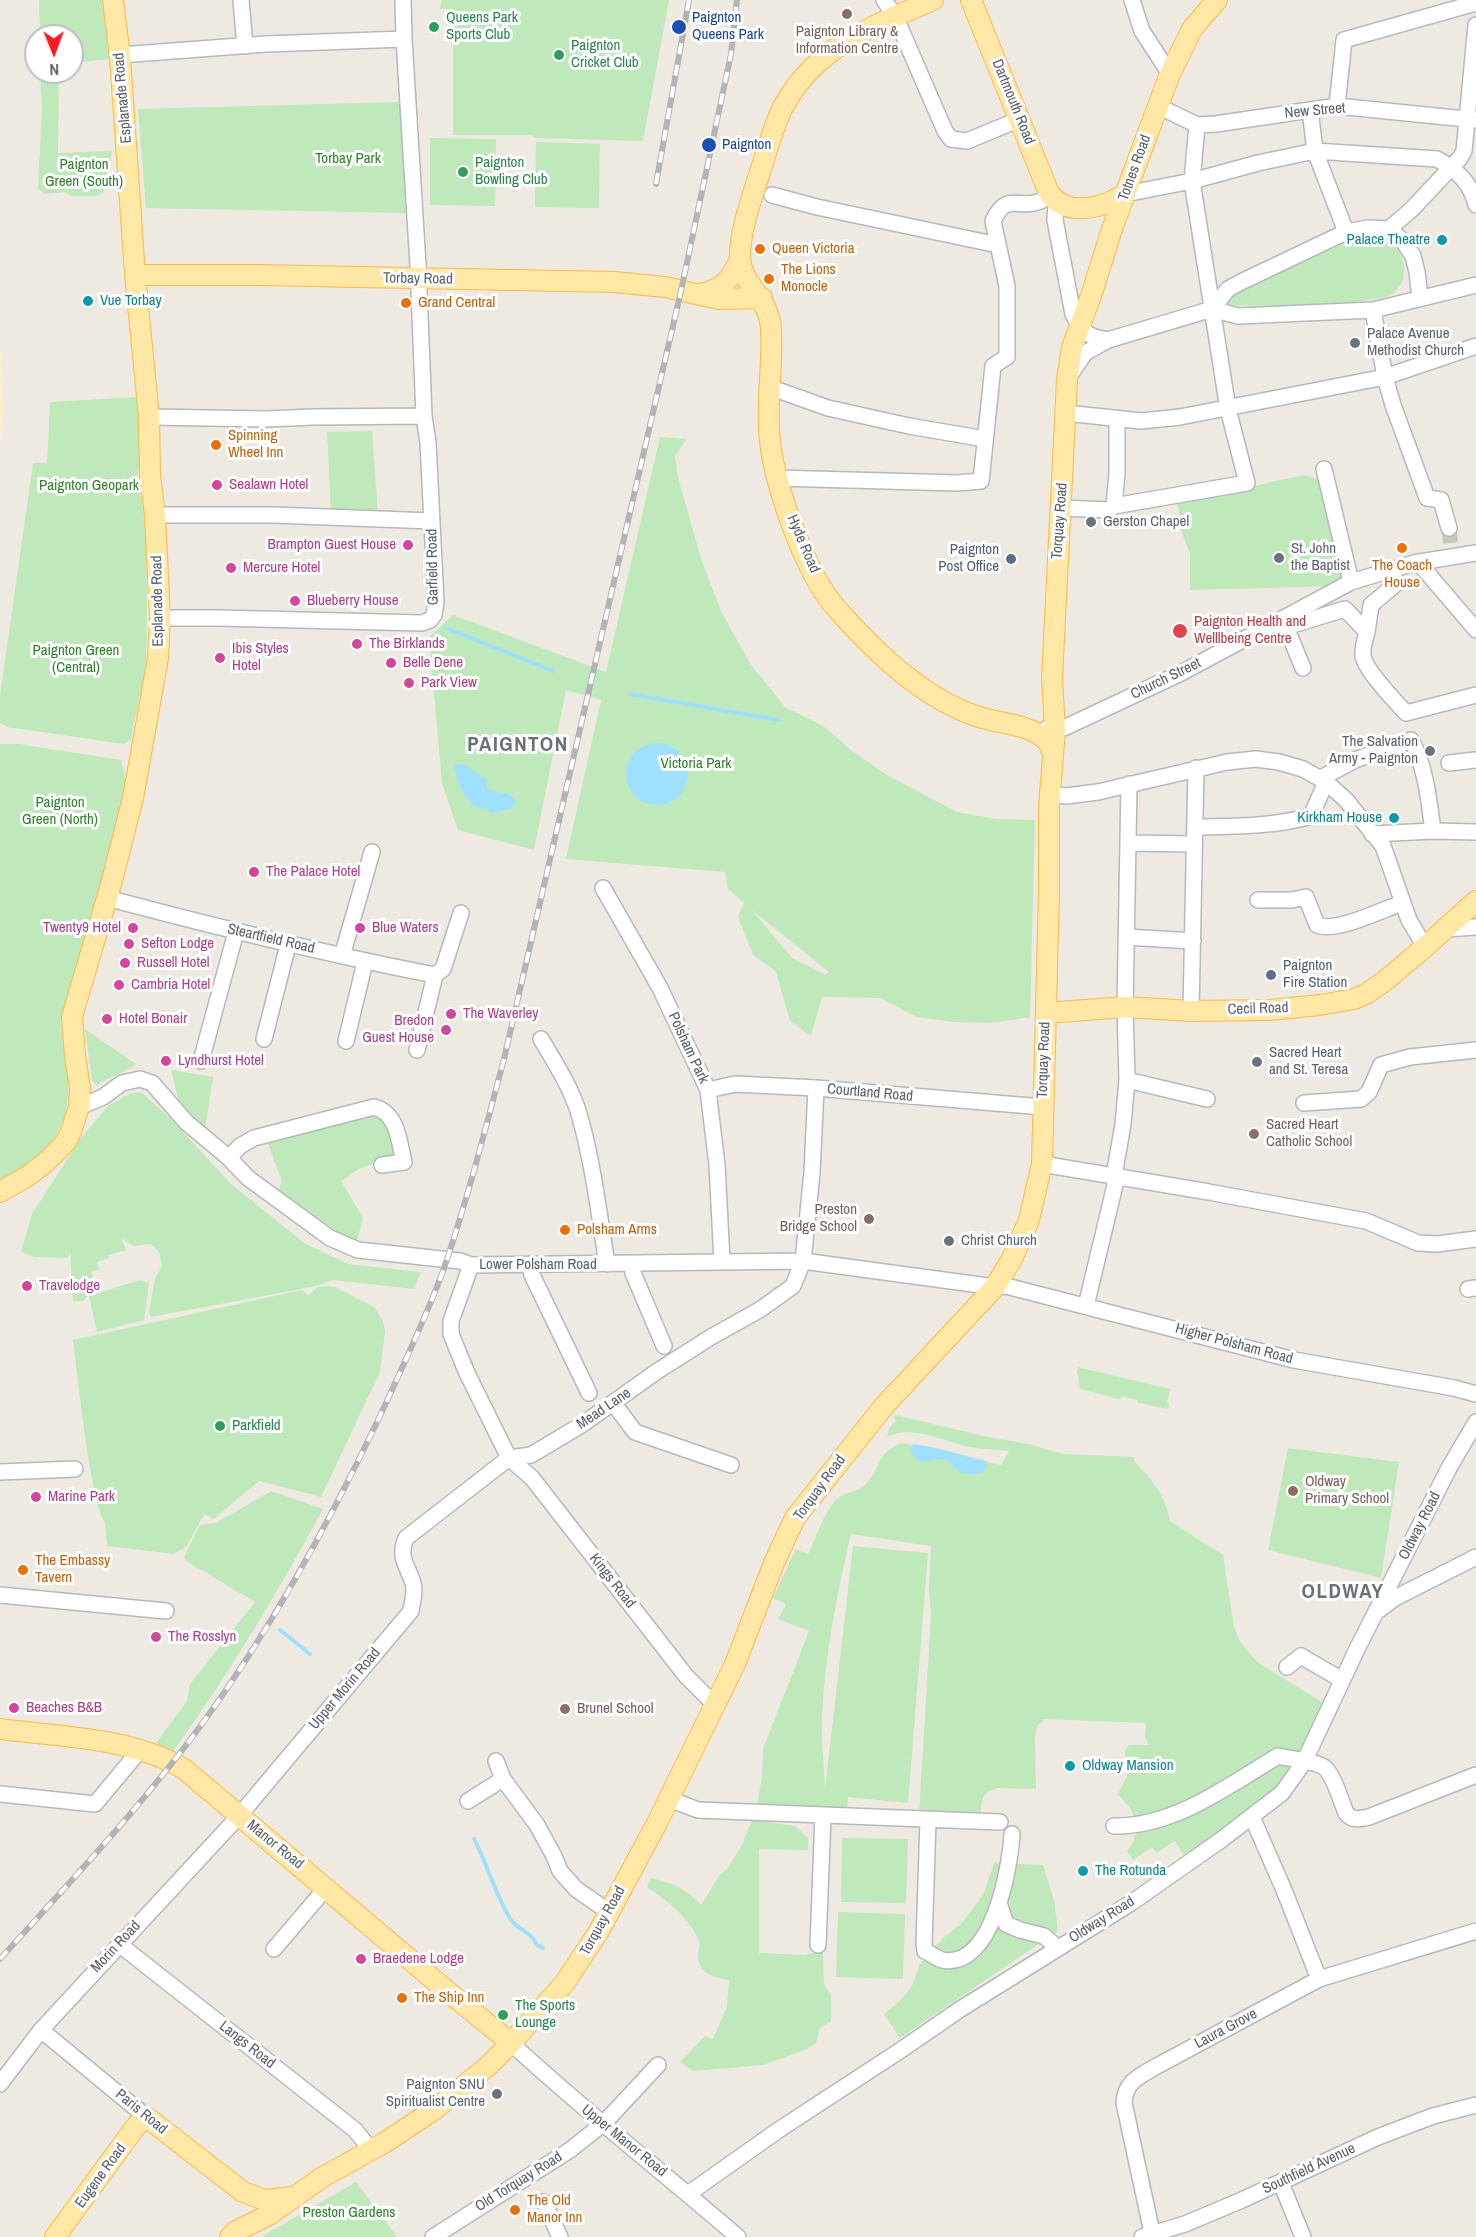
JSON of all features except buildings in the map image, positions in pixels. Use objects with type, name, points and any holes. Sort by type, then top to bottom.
[{"type":"main road","name":"Esplanade Road","points":[[0,1192],[45,1163],[64,1144],[70,1134],[79,1107],[80,1088],[72,1017],[133,798],[158,658],[160,618],[155,515],[150,475],[149,417],[135,275],[120,56],[113,0]]},
{"type":"main road","points":[[699,294],[726,285],[734,273],[741,259],[741,242],[754,190],[785,104],[814,65],[849,39],[933,0]]},
{"type":"main road","name":"Totnes Road","points":[[1072,347],[1170,74],[1192,29],[1217,0]]},
{"type":"main road","name":"Dartmouth Road","points":[[970,2],[1053,198]]},
{"type":"main road","points":[[1053,198],[1075,208],[1111,203],[1125,195]]},
{"type":"main road","points":[[1095,207],[1111,220],[1113,229]]},
{"type":"main road","name":"Hyde Road","points":[[741,259],[744,275],[762,298],[768,310],[771,329],[769,431],[777,478],[807,561],[834,606],[869,644],[927,691],[975,716],[1023,728],[1046,740],[1053,753]]},
{"type":"main road","name":"Torbay Road","points":[[135,275],[259,275],[614,282],[654,285],[718,299],[762,298]]},
{"type":"main road","name":"Torquay Road","points":[[233,2234],[269,2215],[333,2170],[372,2150],[434,2110],[488,2066],[512,2043],[564,1984],[589,1948],[669,1799],[746,1639],[774,1563],[795,1518],[884,1406],[995,1287],[1013,1257],[1029,1220],[1042,1164],[1038,1106],[1046,1013],[1050,794],[1055,730],[1052,695],[1067,380],[1072,347]]},
{"type":"main road","name":"Torquay Road","points":[[1023,728],[1043,715],[1052,695]]},
{"type":"main road","name":"Cecil Road","points":[[1046,1013],[1125,1007],[1191,1011],[1269,1010],[1348,1000],[1366,994],[1377,987],[1476,901]]},
{"type":"main road","name":"Manor Road","points":[[0,1730],[120,1744],[165,1757],[184,1768],[512,2043]]},
{"type":"main road","name":"Paris Road","points":[[149,2119],[243,2192],[265,2200],[296,2196]]},
{"type":"main road","name":"Eugene Road","points":[[55,2237],[134,2129],[141,2121],[149,2119]]},
{"type":"main road","points":[[233,2234],[245,2220],[247,2205],[243,2192]]},
{"type":"street","points":[[241,0],[245,46]]},
{"type":"street","name":"Garfield Road","points":[[160,618],[422,623],[434,615],[436,602],[432,521],[428,443],[424,416],[419,279],[403,0]]},
{"type":"street","points":[[884,0],[895,16],[951,140],[967,141],[1020,119]]},
{"type":"street","points":[[1132,0],[1142,31],[1170,74]]},
{"type":"street","points":[[1337,106],[1344,40],[1476,3]]},
{"type":"street","points":[[1389,229],[1412,209],[1464,151],[1472,120],[1476,25]]},
{"type":"street","points":[[120,56],[245,46],[404,39]]},
{"type":"street","name":"New Street","points":[[1158,106],[1197,124],[1216,124],[1337,106],[1472,120]]},
{"type":"street","points":[[1310,110],[1315,151],[1346,232]]},
{"type":"street","points":[[1062,508],[1109,510],[1114,506],[1247,483],[1228,409],[1192,181],[1197,124]]},
{"type":"street","points":[[1125,195],[1315,151],[1437,159],[1451,166],[1473,190],[1476,205]]},
{"type":"street","points":[[772,195],[817,207],[998,245]]},
{"type":"street","points":[[777,478],[957,483],[981,481],[993,366],[1007,357],[1007,286],[993,221],[997,212],[1005,205],[1017,202],[1040,202],[1053,198]]},
{"type":"street","name":"Dartmouth Road","points":[[1053,198],[1073,314],[1079,326]]},
{"type":"street","points":[[1212,309],[1228,289],[1346,232],[1368,228],[1389,229],[1403,241],[1413,256],[1420,298]]},
{"type":"street","points":[[1067,380],[1085,353],[1108,340],[1212,309],[1238,316],[1373,310],[1476,285]]},
{"type":"street","points":[[1373,310],[1385,377],[1405,441],[1426,498],[1441,500],[1449,528]]},
{"type":"street","points":[[1079,326],[1091,338],[1108,340]]},
{"type":"street","points":[[1066,413],[1140,421],[1228,409],[1385,377],[1476,346]]},
{"type":"street","points":[[769,387],[828,408],[909,426],[985,439]]},
{"type":"street","points":[[149,417],[266,420],[313,417],[424,416]]},
{"type":"street","points":[[1114,506],[1117,473],[1117,420]]},
{"type":"street","points":[[1324,469],[1351,582]]},
{"type":"street","points":[[155,515],[274,515],[432,521]]},
{"type":"street","name":"Church Street","points":[[1055,730],[1181,673],[1351,582],[1452,552],[1476,553]]},
{"type":"street","points":[[1418,562],[1476,630]]},
{"type":"street","points":[[1398,582],[1371,605],[1363,656],[1368,666],[1391,698],[1406,713],[1476,696]]},
{"type":"street","points":[[1269,625],[1286,627],[1346,609],[1367,632]]},
{"type":"street","points":[[1286,627],[1303,668]]},
{"type":"street","name":"Hyde Road","points":[[1023,728],[1055,730]]},
{"type":"street","points":[[1195,827],[1258,825],[1311,816],[1324,780],[1355,760],[1411,740],[1416,749],[1427,791],[1433,831]]},
{"type":"street","points":[[1050,794],[1066,796],[1098,792],[1196,768],[1256,759],[1279,762],[1303,769],[1324,780],[1346,800],[1383,846],[1409,920],[1425,947]]},
{"type":"street","points":[[1449,764],[1476,760]]},
{"type":"street","points":[[1191,1011],[1196,768]]},
{"type":"street","points":[[1086,1306],[1115,1185],[1114,1176],[1123,1124],[1127,1080],[1125,1007],[1129,784]]},
{"type":"street","points":[[1372,834],[1433,831],[1476,832]]},
{"type":"street","points":[[1128,843],[1194,844]]},
{"type":"street","points":[[342,956],[372,852]]},
{"type":"street","name":"Polsham Park","points":[[603,888],[660,988],[708,1090],[717,1165],[722,1261]]},
{"type":"street","points":[[1258,900],[1292,900],[1306,897],[1317,925],[1325,928],[1337,926],[1402,903]]},
{"type":"street","name":"Steartfield Road","points":[[107,898],[288,945],[435,975]]},
{"type":"street","points":[[417,1050],[435,975],[444,969],[461,913]]},
{"type":"street","points":[[1445,929],[1476,927]]},
{"type":"street","points":[[201,1061],[237,932]]},
{"type":"street","points":[[1126,937],[1193,941]]},
{"type":"street","points":[[264,1039],[288,945]]},
{"type":"street","points":[[346,1041],[365,962]]},
{"type":"street","points":[[541,1039],[564,1077],[578,1112],[594,1186],[607,1264]]},
{"type":"street","points":[[1305,1103],[1361,1099],[1369,1092],[1381,1065],[1410,1057],[1476,1050]]},
{"type":"street","name":"Lower Polsham Road","points":[[79,1107],[103,1097],[122,1083],[140,1079],[152,1083],[186,1122],[229,1158],[248,1178],[278,1202],[339,1242],[358,1250],[466,1263],[530,1266],[803,1261],[995,1287]]},
{"type":"street","points":[[1127,1080],[1207,1099]]},
{"type":"street","name":"Courtland Road","points":[[708,1090],[735,1084],[816,1088],[1038,1106]]},
{"type":"street","name":"Mead Lane","points":[[401,1550],[405,1538],[508,1458],[531,1455],[614,1404],[656,1372],[761,1309],[793,1286],[803,1261],[812,1173],[816,1088]]},
{"type":"street","points":[[229,1158],[240,1146],[254,1138],[374,1107],[384,1109],[394,1122],[410,1163],[382,1165]]},
{"type":"street","points":[[1042,1164],[1366,1221],[1418,1243],[1437,1244],[1476,1239]]},
{"type":"street","points":[[466,1263],[451,1321],[451,1334],[466,1371],[508,1458]]},
{"type":"street","points":[[632,1264],[633,1273],[664,1346]]},
{"type":"street","points":[[530,1266],[532,1275],[589,1393]]},
{"type":"street","name":"Higher Polsham Road","points":[[995,1287],[1006,1286],[1294,1360],[1454,1388],[1476,1394]]},
{"type":"street","points":[[614,1404],[635,1432],[731,1465]]},
{"type":"street","name":"Oldway Road","points":[[688,2194],[780,2129],[959,2010],[1131,1903],[1252,1817],[1281,1793],[1304,1762],[1342,1680],[1449,1468],[1476,1422]]},
{"type":"street","name":"Kings Road","points":[[508,1458],[532,1478],[687,1676],[715,1705]]},
{"type":"street","points":[[0,1472],[75,1469]]},
{"type":"street","name":"Upper Morin Road","points":[[239,1816],[411,1611],[413,1583],[401,1550]]},
{"type":"street","points":[[1378,1610],[1395,1598],[1476,1557]]},
{"type":"street","points":[[0,1595],[166,1611]]},
{"type":"street","points":[[1287,1667],[1301,1656],[1342,1680]]},
{"type":"street","points":[[0,1794],[95,1804],[141,1749]]},
{"type":"street","points":[[1114,1826],[1130,1826],[1179,1814],[1278,1756],[1324,1767],[1329,1773],[1346,1813],[1355,1819],[1369,1816],[1476,1775]]},
{"type":"street","points":[[496,1761],[503,1779],[537,1825],[560,1871],[576,1889],[609,1911]]},
{"type":"street","points":[[468,1801],[503,1779]]},
{"type":"street","points":[[669,1799],[698,1810],[1000,1822]]},
{"type":"street","points":[[818,1945],[823,1815]]},
{"type":"street","name":"Morin Road","points":[[0,2084],[41,2030],[239,1816]]},
{"type":"street","points":[[1252,1817],[1319,1979]]},
{"type":"street","points":[[928,1820],[925,1951],[941,1960],[963,1958],[980,1943],[995,1916],[999,1903],[1011,1855],[1012,1834]]},
{"type":"street","points":[[274,1949],[327,1888]]},
{"type":"street","points":[[999,1903],[1006,1924],[1044,1936],[1058,1948]]},
{"type":"street","name":"Laura Grove","points":[[1150,2236],[1124,2103],[1127,2087],[1157,2066],[1319,1979],[1476,1931]]},
{"type":"street","name":"Langs Road","points":[[119,1944],[355,2130],[372,2150]]},
{"type":"street","name":"Paris Road","points":[[41,2030],[149,2119]]},
{"type":"street","name":"Upper Manor Road","points":[[512,2043],[572,2099],[738,2237]]},
{"type":"street","name":"Old Torquay Road","points":[[433,2237],[570,2150],[603,2123],[658,2066]]},
{"type":"street","name":"Southfield Avenue","points":[[1150,2236],[1185,2224],[1281,2183],[1378,2137],[1433,2116],[1476,2105]]},
{"type":"street","points":[[1281,2183],[1304,2237]]},
{"type":"street","points":[[544,2202],[560,2237]]},
{"type":"green space","points":[[39,0],[105,0],[111,59],[84,62],[84,24],[40,24]]},
{"type":"green space","name":"Paignton Cricket Club","points":[[442,0],[669,0],[643,141],[534,138],[534,135],[453,135],[451,9],[440,9]]},
{"type":"green space","name":"Paignton Green (South)","points":[[41,84],[59,84],[58,153],[112,151],[104,192],[96,196],[72,196],[65,192],[45,194],[38,189],[42,106]]},
{"type":"green space","name":"Torbay Park","points":[[400,102],[409,213],[146,208],[138,109]]},
{"type":"green space","name":"Paignton Bowling Club","points":[[430,138],[496,139],[495,206],[430,205]]},
{"type":"green space","points":[[536,142],[600,144],[599,208],[535,207]]},
{"type":"green space","points":[[1375,235],[1393,244],[1403,262],[1403,280],[1392,294],[1380,298],[1337,303],[1283,306],[1223,304],[1237,291],[1361,236]]},
{"type":"green space","points":[[138,397],[141,444],[138,475],[146,525],[147,619],[146,667],[131,739],[124,744],[7,727],[0,723],[0,696],[33,463],[47,463],[50,402]]},
{"type":"green space","points":[[372,431],[378,514],[331,512],[327,432]]},
{"type":"green space","name":"Victoria Park","points":[[660,437],[687,439],[675,456],[678,477],[701,559],[722,613],[751,665],[785,707],[823,726],[851,750],[887,775],[957,812],[995,819],[1035,820],[1030,1017],[991,1023],[953,1022],[917,1017],[880,998],[822,997],[811,1036],[790,1021],[776,972],[753,955],[738,917],[744,903],[728,889],[725,872],[566,859],[601,700],[566,690],[534,850],[458,830],[442,783],[429,637],[453,615],[606,672]],"holes":[[[752,910],[829,972],[826,975],[792,958]]]},
{"type":"green space","points":[[1303,475],[1322,480],[1344,575],[1338,586],[1190,590],[1190,554],[1181,530],[1177,499]]},
{"type":"green space","name":"Paignton Green (North)","points":[[0,744],[18,744],[121,760],[125,796],[68,1004],[62,1011],[62,1032],[68,1077],[65,1113],[60,1128],[42,1152],[16,1173],[0,1182]]},
{"type":"green space","points":[[85,1029],[136,1064],[97,1086],[92,1080]]},
{"type":"green space","points":[[171,1070],[213,1077],[205,1130],[178,1099]]},
{"type":"green space","points":[[141,1092],[169,1117],[231,1184],[304,1243],[348,1264],[421,1272],[414,1289],[332,1280],[317,1286],[151,1317],[149,1313],[155,1278],[162,1266],[159,1252],[151,1244],[134,1246],[123,1239],[126,1250],[108,1255],[109,1258],[97,1262],[99,1270],[91,1272],[94,1280],[86,1283],[90,1294],[83,1301],[73,1301],[70,1252],[68,1258],[35,1257],[21,1252],[32,1214],[80,1139],[108,1106],[129,1094]]},
{"type":"green space","points":[[377,1115],[384,1120],[390,1133],[394,1151],[392,1156],[358,1169],[341,1181],[363,1218],[356,1245],[279,1190],[282,1181],[268,1144],[359,1117]]},
{"type":"green space","points":[[140,1280],[149,1283],[144,1320],[97,1332],[89,1296]]},
{"type":"green space","name":"Parkfield","points":[[319,1287],[335,1287],[374,1307],[383,1321],[385,1331],[380,1372],[321,1497],[259,1481],[214,1519],[204,1514],[187,1546],[174,1554],[107,1546],[105,1522],[100,1511],[90,1466],[73,1340],[302,1290],[308,1295]]},
{"type":"green space","points":[[1078,1367],[1170,1389],[1168,1409],[1138,1403],[1138,1400],[1122,1396],[1119,1399],[1080,1389]]},
{"type":"green space","points":[[896,1415],[1063,1454],[1134,1457],[1134,1461],[1161,1495],[1170,1521],[1223,1555],[1234,1627],[1239,1640],[1256,1661],[1328,1706],[1280,1792],[1186,1859],[1175,1841],[1156,1853],[1152,1847],[1133,1860],[1127,1851],[1134,1841],[1134,1835],[1137,1835],[1137,1819],[1118,1794],[1127,1776],[1125,1751],[1129,1745],[1149,1745],[1145,1737],[1146,1723],[1045,1719],[1037,1726],[1035,1737],[1036,1789],[995,1788],[985,1795],[980,1815],[919,1815],[931,1615],[929,1588],[931,1546],[851,1534],[836,1601],[826,1670],[822,1725],[825,1789],[853,1546],[928,1553],[908,1803],[848,1797],[847,1813],[756,1810],[762,1778],[763,1749],[809,1631],[778,1619],[786,1604],[773,1598],[796,1549],[808,1554],[833,1504],[840,1496],[863,1487],[871,1478],[883,1456],[893,1447],[902,1443],[1001,1465],[1009,1451],[964,1446],[920,1433],[898,1433],[887,1437],[889,1429],[896,1420],[893,1417]]},
{"type":"green space","points":[[1288,1448],[1399,1462],[1381,1578],[1268,1550]]},
{"type":"green space","points":[[271,1491],[323,1509],[251,1634],[172,1753],[156,1743],[187,1701],[190,1684],[255,1602],[188,1562],[184,1557],[200,1525],[216,1523]]},
{"type":"green space","points":[[752,1820],[795,1826],[808,1838],[808,1850],[759,1849],[759,1953],[805,1955],[823,1950],[824,1984],[831,1995],[831,2021],[820,2028],[816,2043],[805,2050],[763,2065],[693,2071],[680,2062],[705,2036],[713,2039],[727,2007],[729,1980],[713,1976],[701,1967],[698,1957],[699,1941],[689,1923],[647,1887],[651,1878],[666,1882],[684,1890],[701,1905],[741,1847]]},
{"type":"green space","points":[[842,1838],[908,1839],[906,1903],[841,1902]]},
{"type":"green space","points":[[994,1863],[1043,1865],[1054,1900],[1058,1931],[900,2038],[884,2014],[900,2001],[912,1986],[920,1964],[943,1938],[961,1924],[983,1895]]},
{"type":"green space","points":[[838,1912],[905,1914],[903,1979],[836,1977]]},
{"type":"green space","name":"Preston Gardens","points":[[356,2182],[397,2237],[261,2237]]},
{"type":"sand","points":[[0,345],[4,413],[0,441]]},
{"type":"water","points":[[657,743],[669,745],[679,752],[686,762],[688,774],[686,786],[679,796],[669,803],[657,805],[645,803],[635,796],[628,786],[626,774],[628,762],[635,752],[645,745]]},
{"type":"water","points":[[464,764],[487,780],[487,789],[508,793],[516,802],[512,807],[491,813],[487,807],[482,809],[470,802],[459,785],[454,765]]},
{"type":"water","points":[[913,1444],[987,1461],[985,1471],[968,1474],[955,1468],[946,1459],[925,1462],[917,1460],[910,1450]]},
{"type":"waterway","points":[[446,628],[553,671]]},
{"type":"waterway","points":[[630,694],[778,720]]},
{"type":"waterway","points":[[280,1630],[310,1654]]},
{"type":"waterway","points":[[474,1839],[511,1920],[543,1948]]},
{"type":"tunnel","points":[[1449,528],[1451,547]]},
{"type":"railway","points":[[656,184],[689,0]]},
{"type":"railway","points":[[0,1959],[154,1785],[228,1688],[276,1613],[361,1456],[429,1308],[443,1271],[468,1192],[504,1059],[681,291],[731,54],[737,0]]},
{"type":"place","name":"Paignton Library & Information Centre","points":[[847,14]]},
{"type":"place","name":"Queens Park Sports Club","points":[[434,27]]},
{"type":"place","name":"Paignton Queens Park","points":[[679,27]]},
{"type":"place","name":"Paignton Cricket Club","points":[[559,55]]},
{"type":"place","name":"Paignton","points":[[709,145]]},
{"type":"place","name":"Paignton Bowling Club","points":[[463,172]]},
{"type":"place","name":"Palace Theatre","points":[[1442,240]]},
{"type":"place","name":"Queen Victoria","points":[[760,249]]},
{"type":"place","name":"The Lions Monocle","points":[[769,279]]},
{"type":"place","name":"Vue Torbay","points":[[88,301]]},
{"type":"place","name":"Grand Central","points":[[406,303]]},
{"type":"place","name":"Palace Avenue Methodist Church","points":[[1355,343]]},
{"type":"place","name":"Spinning Wheel Inn","points":[[216,445]]},
{"type":"place","name":"Sealawn Hotel","points":[[217,485]]},
{"type":"place","name":"Gerston Chapel","points":[[1091,522]]},
{"type":"place","name":"Brampton Guest House","points":[[408,545]]},
{"type":"place","name":"The Coach House","points":[[1402,548]]},
{"type":"place","name":"St. John the Baptist","points":[[1279,558]]},
{"type":"place","name":"Paignton Post Office","points":[[1011,559]]},
{"type":"place","name":"Mercure Hotel","points":[[231,568]]},
{"type":"place","name":"Blueberry House","points":[[295,601]]},
{"type":"place","name":"Paignton Health and Welllbeing Centre","points":[[1180,631]]},
{"type":"place","name":"The Birklands","points":[[357,644]]},
{"type":"place","name":"Ibis Styles Hotel","points":[[220,658]]},
{"type":"place","name":"Belle Dene","points":[[391,663]]},
{"type":"place","name":"Park View","points":[[409,683]]},
{"type":"place","name":"The Salvation Army - Paignton","points":[[1430,751]]},
{"type":"place","name":"Kirkham House","points":[[1394,818]]},
{"type":"place","name":"The Palace Hotel","points":[[254,872]]},
{"type":"place","name":"Twenty9 Hotel","points":[[133,928]]},
{"type":"place","name":"Blue Waters","points":[[360,928]]},
{"type":"place","name":"Sefton Lodge","points":[[129,944]]},
{"type":"place","name":"Russell Hotel","points":[[125,963]]},
{"type":"place","name":"Paignton Fire Station","points":[[1271,975]]},
{"type":"place","name":"Cambria Hotel","points":[[119,985]]},
{"type":"place","name":"The Waverley","points":[[451,1014]]},
{"type":"place","name":"Hotel Bonair","points":[[107,1019]]},
{"type":"place","name":"Bredon Guest House","points":[[446,1030]]},
{"type":"place","name":"Lyndhurst Hotel","points":[[166,1061]]},
{"type":"place","name":"Sacred Heart and St. Teresa","points":[[1257,1062]]},
{"type":"place","name":"Sacred Heart Catholic School","points":[[1254,1134]]},
{"type":"place","name":"Preston Bridge School","points":[[869,1219]]},
{"type":"place","name":"Polsham Arms","points":[[565,1230]]},
{"type":"place","name":"Christ Church","points":[[949,1241]]},
{"type":"place","name":"Travelodge","points":[[27,1286]]},
{"type":"place","name":"Parkfield","points":[[220,1426]]},
{"type":"place","name":"Oldway Primary School","points":[[1293,1491]]},
{"type":"place","name":"Marine Park","points":[[36,1497]]},
{"type":"place","name":"The Embassy Tavern","points":[[23,1570]]},
{"type":"place","name":"The Rosslyn","points":[[156,1637]]},
{"type":"place","name":"Beaches B&B","points":[[14,1708]]},
{"type":"place","name":"Brunel School","points":[[565,1709]]},
{"type":"place","name":"Oldway Mansion","points":[[1070,1766]]},
{"type":"place","name":"The Rotunda","points":[[1083,1871]]},
{"type":"place","name":"Braedene Lodge","points":[[361,1959]]},
{"type":"place","name":"The Ship Inn","points":[[402,1998]]},
{"type":"place","name":"The Sports Lounge","points":[[503,2015]]},
{"type":"place","name":"Paignton SNU Spiritualist Centre","points":[[497,2094]]},
{"type":"place","name":"The Old Manor Inn","points":[[515,2210]]},
{"type":"district","name":"PAIGNTON","points":[[518,745]]},
{"type":"district","name":"OLDWAY","points":[[1343,1592]]},
{"type":"park label","name":"Paignton Geopark","points":[[89,486]]},
{"type":"park label","name":"Paignton Green (Central)","points":[[76,660]]}]
